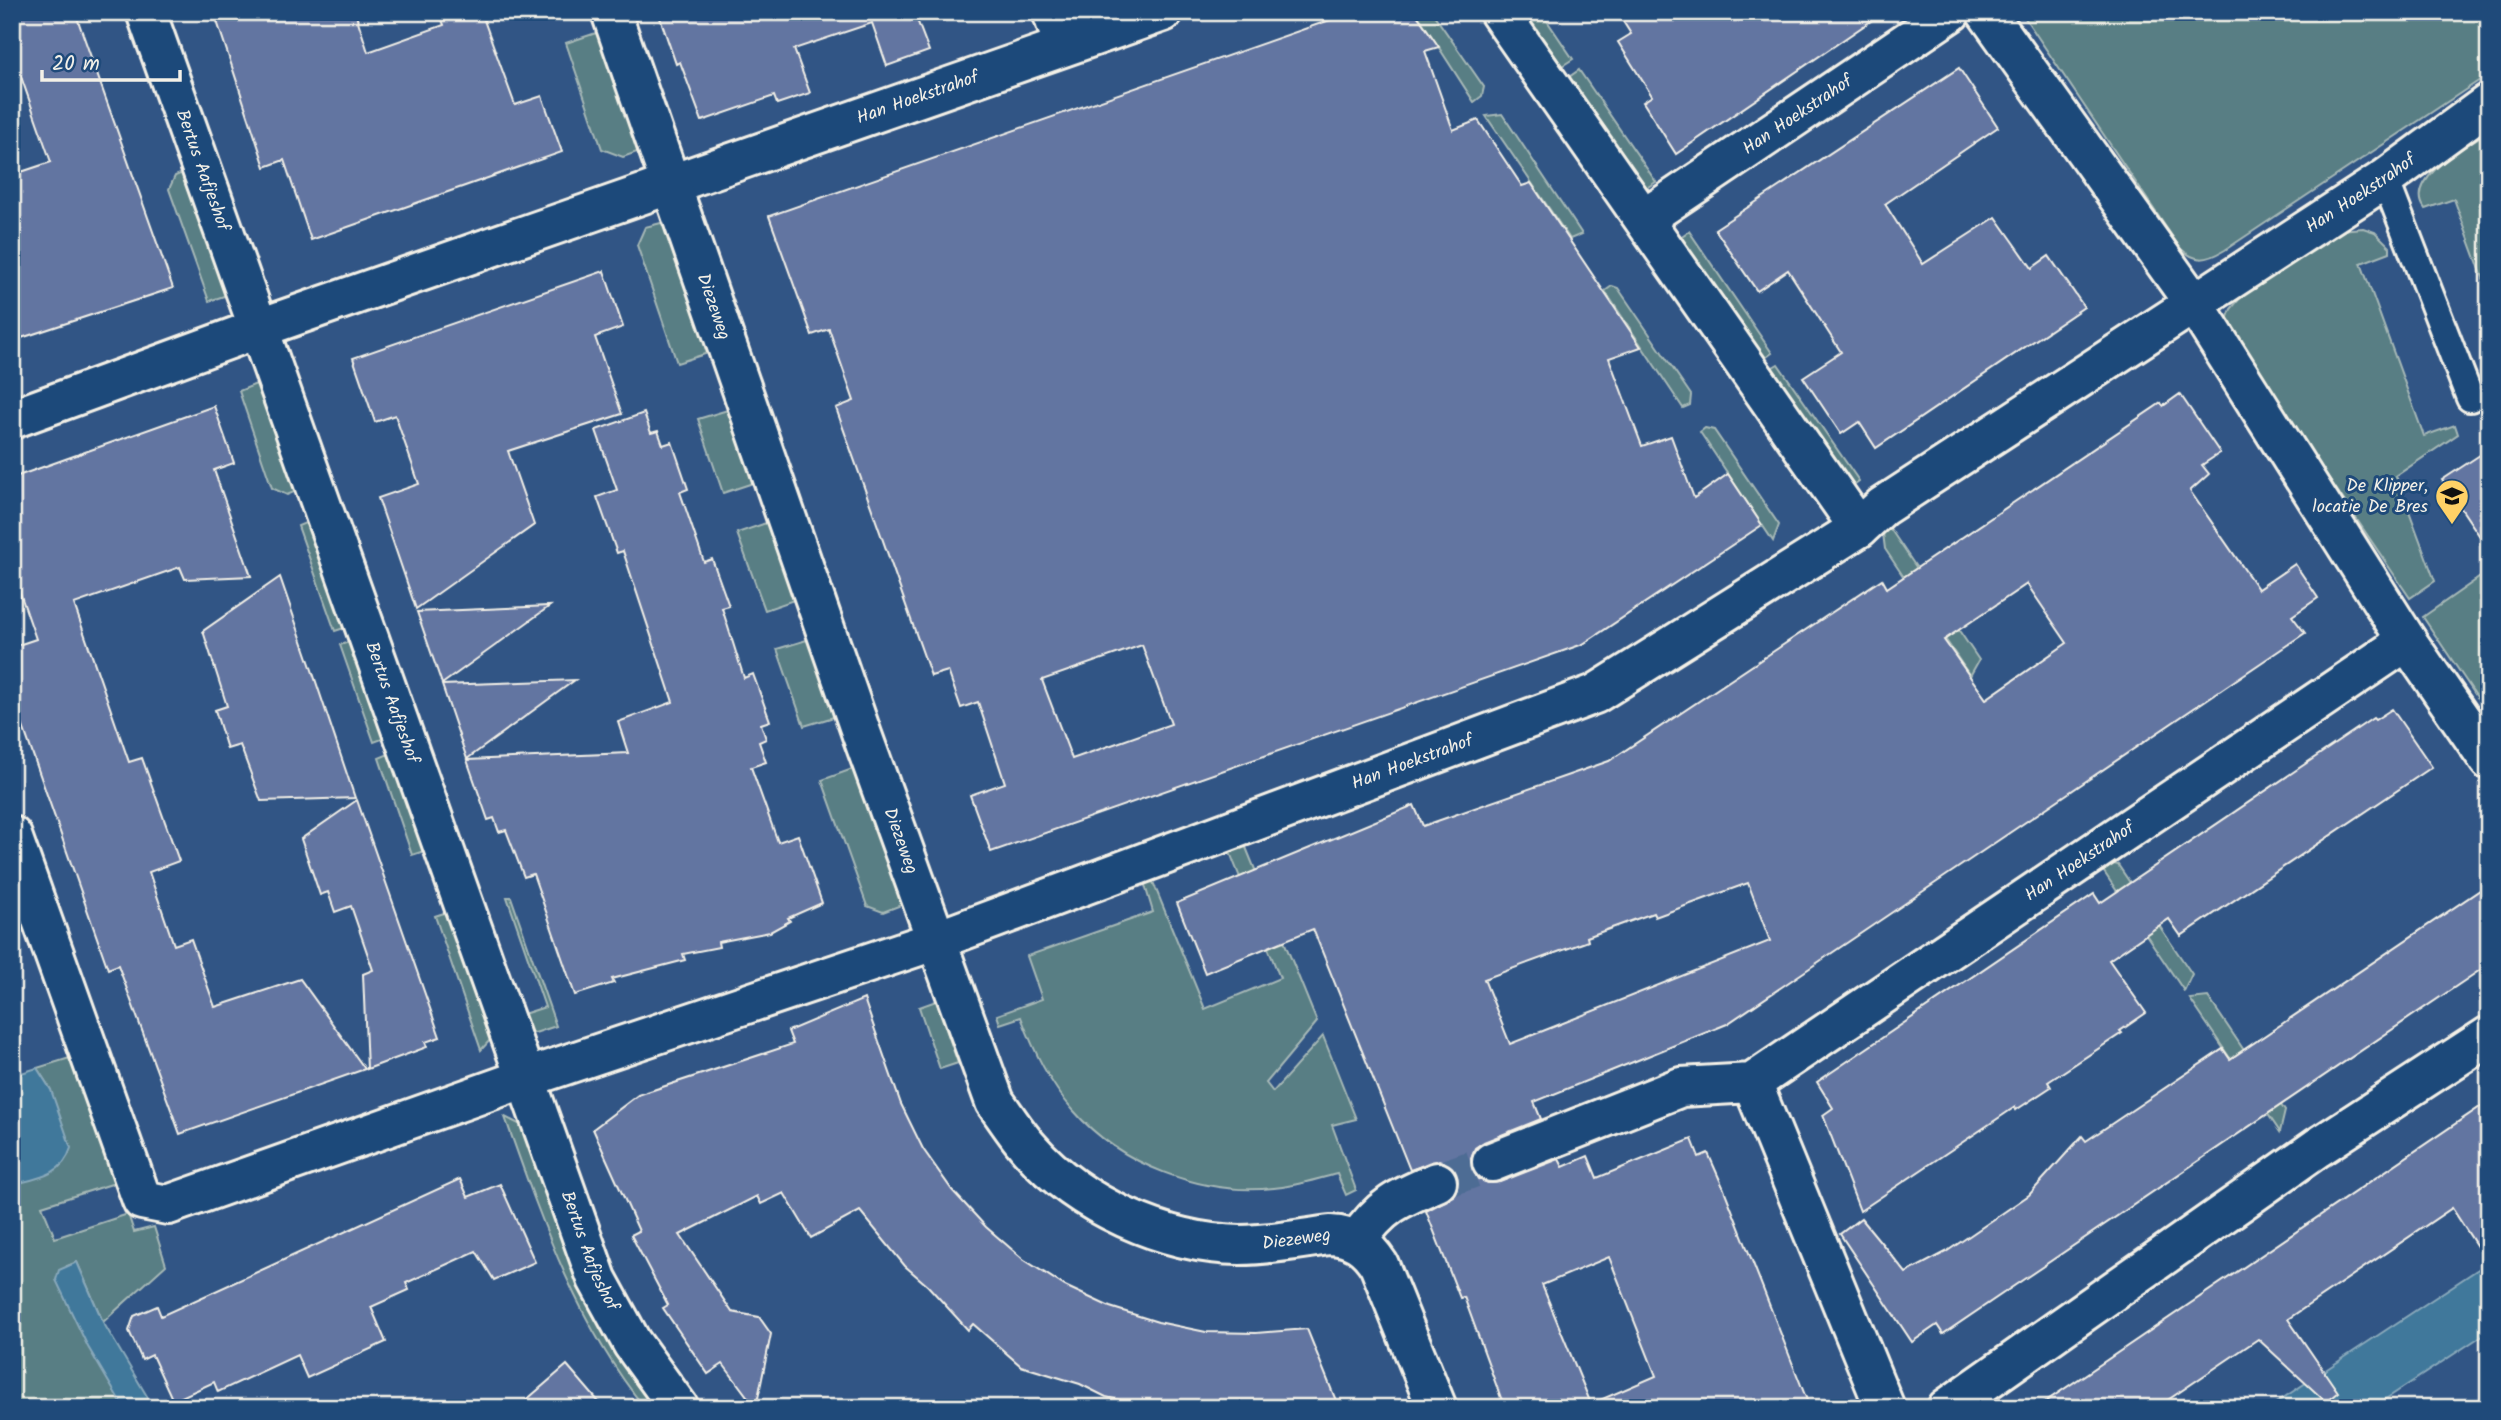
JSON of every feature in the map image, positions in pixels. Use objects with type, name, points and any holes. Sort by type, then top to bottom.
[{"type":"street","name":"Bertus Aafjeshof","points":[[146,12],[523,1079],[597,1279],[632,1343],[679,1408]]},
{"type":"street","name":"Diezeweg","points":[[611,12],[862,735],[995,1102],[1029,1149],[1071,1186],[1130,1219],[1162,1232],[1201,1240],[1248,1244],[1331,1236],[1345,1236],[1357,1241],[1370,1252],[1379,1265],[1437,1408]]},
{"type":"street","name":"Han Hoekstrahof","points":[[671,185],[1058,29],[1163,12]]},
{"type":"street","points":[[1499,12],[1859,528]]},
{"type":"street","name":"Han Hoekstrahof","points":[[1645,218],[1951,12]]},
{"type":"street","points":[[1986,12],[2193,302],[2407,641],[2489,760]]},
{"type":"street","name":"Han Hoekstrahof","points":[[937,940],[1595,694],[1859,528],[1882,508],[2193,302],[2385,179],[2489,103]]},
{"type":"street","points":[[12,419],[257,329],[671,185]]},
{"type":"street","name":"Han Hoekstrahof","points":[[1752,1083],[2407,641]]},
{"type":"street","points":[[12,836],[142,1200],[168,1205],[523,1079],[937,940]]},
{"type":"street","points":[[1947,1408],[2317,1148],[2489,1036]]},
{"type":"street","points":[[1492,1162],[1681,1087],[1752,1083],[1885,1408]]},
{"type":"street","points":[[1357,1241],[1371,1220],[1394,1199],[1437,1182]]},
{"type":"lane","points":[[2385,179],[2470,398]]},
{"type":"green space","points":[[1416,12],[1432,12],[1484,87],[1482,96],[1474,102]]},
{"type":"green space","points":[[1525,12],[1541,12],[1573,59],[1562,66]]},
{"type":"green space","points":[[2021,12],[2488,12],[2489,74],[2225,250],[2202,259],[2191,256],[2180,248]]},
{"type":"green space","points":[[599,32],[640,151],[623,157],[602,149],[566,43]]},
{"type":"green space","points":[[1579,70],[1656,182],[1646,188],[1569,77]]},
{"type":"green space","points":[[1502,114],[1582,234],[1570,239],[1486,116]]},
{"type":"green space","points":[[2489,131],[2489,294],[2454,199],[2425,209],[2421,198],[2423,186],[2442,164]]},
{"type":"green space","points":[[190,170],[233,293],[209,301],[169,189],[175,176]]},
{"type":"green space","points":[[665,222],[711,352],[677,363],[637,245],[645,227]]},
{"type":"green space","points":[[2363,228],[2375,232],[2390,247],[2390,252],[2361,263],[2424,436],[2455,425],[2458,434],[2396,476],[2435,581],[2410,598],[2225,325],[2231,309],[2241,297],[2340,230]]},
{"type":"green space","points":[[1689,231],[1772,353],[1761,361],[1679,238]]},
{"type":"green space","points":[[1612,286],[1618,288],[1691,395],[1690,405],[1683,408],[1605,291]]},
{"type":"green space","points":[[1778,364],[1859,481],[1849,488],[1768,370]]},
{"type":"green space","points":[[261,382],[299,490],[287,495],[272,488],[239,391]]},
{"type":"green space","points":[[731,409],[756,482],[723,493],[698,419]]},
{"type":"green space","points":[[1705,428],[1714,430],[1779,525],[1773,541],[1700,432]]},
{"type":"green space","points":[[310,521],[347,627],[335,631],[298,526]]},
{"type":"green space","points":[[769,522],[797,599],[765,610],[737,533]]},
{"type":"green space","points":[[1889,527],[1979,660],[1970,676],[1885,549],[1883,533]]},
{"type":"green space","points":[[2489,571],[2489,715],[2423,617]]},
{"type":"green space","points":[[810,639],[837,716],[804,726],[777,649]]},
{"type":"green space","points":[[352,641],[385,738],[374,742],[340,645]]},
{"type":"green space","points":[[391,753],[424,851],[412,855],[379,758]]},
{"type":"green space","points":[[855,768],[904,904],[883,912],[867,906],[822,780]]},
{"type":"green space","points":[[1245,845],[1317,1022],[1266,1083],[1273,1092],[1323,1036],[1356,1119],[1332,1125],[1356,1190],[1346,1195],[1337,1174],[1282,1187],[1247,1189],[1192,1181],[1164,1173],[1139,1161],[1114,1147],[1064,1100],[1043,1066],[1021,1017],[1000,1024],[997,1015],[1042,999],[1027,956],[1153,912],[1144,882],[1151,877],[1205,1009],[1280,978],[1229,850]]},
{"type":"green space","points":[[2106,862],[2118,865],[2192,974],[2184,991],[2100,866]]},
{"type":"green space","points":[[507,897],[511,897],[556,1026],[535,1033],[521,1030],[517,1016],[545,1007]]},
{"type":"green space","points":[[447,912],[491,1039],[481,1050],[435,916]]},
{"type":"green space","points":[[2208,997],[2285,1111],[2280,1132],[2190,999]]},
{"type":"green space","points":[[936,1001],[958,1063],[940,1069],[919,1007]]},
{"type":"green space","points":[[73,1057],[118,1182],[42,1206],[55,1238],[128,1214],[134,1232],[154,1227],[166,1265],[103,1322],[77,1262],[67,1266],[142,1408],[12,1408],[12,1135],[51,1090],[37,1068]]},
{"type":"green space","points":[[505,1117],[523,1126],[657,1404],[645,1408],[599,1341],[547,1231]]},
{"type":"water","points":[[37,1068],[51,1090],[71,1148],[56,1170],[15,1184],[12,1183],[12,1076]]},
{"type":"water","points":[[77,1262],[103,1322],[154,1408],[124,1408],[88,1347],[56,1280],[59,1270]]},
{"type":"water","points":[[2489,1262],[2489,1331],[2372,1408],[2268,1408]]},
{"type":"building","points":[[12,12],[75,12],[173,288],[12,341],[12,175],[51,162],[12,51]]},
{"type":"building","points":[[214,12],[355,12],[368,52],[444,25],[439,12],[481,12],[515,105],[542,96],[562,152],[311,240],[284,160],[265,167]]},
{"type":"building","points":[[658,12],[914,12],[929,51],[887,66],[872,23],[794,49],[810,93],[777,104],[774,96],[702,121],[680,62],[676,64]]},
{"type":"building","points":[[1353,12],[1415,12],[1439,47],[1425,51],[1453,130],[1478,120],[1522,186],[1531,183],[1641,347],[1609,358],[1642,446],[1671,436],[1694,498],[1728,474],[1762,525],[1583,644],[991,852],[970,795],[1005,783],[978,702],[961,708],[948,671],[931,676],[836,408],[854,401],[829,329],[812,335],[769,216]],"holes":[[[1142,645],[1171,724],[1072,759],[1042,680]]]},
{"type":"building","points":[[1617,12],[1884,12],[1676,154],[1643,102],[1652,96],[1618,42],[1631,34]]},
{"type":"building","points":[[1959,68],[1998,127],[1885,204],[1923,264],[1996,217],[2032,268],[2049,256],[2084,307],[1876,448],[1859,422],[1841,434],[1803,377],[1841,352],[1788,270],[1757,291],[1715,229]]},
{"type":"building","points":[[604,271],[623,327],[595,337],[622,414],[508,451],[534,525],[416,609],[378,498],[419,484],[395,415],[375,422],[353,358]]},
{"type":"building","points":[[2180,394],[2220,453],[2202,465],[2209,474],[2190,491],[2258,589],[2295,564],[2318,598],[2292,616],[2305,633],[1727,1024],[1534,1102],[1541,1119],[1484,1142],[1475,1148],[1471,1158],[1472,1171],[1478,1179],[1488,1183],[1500,1182],[1559,1159],[1563,1167],[1588,1156],[1597,1178],[1692,1139],[1699,1157],[1708,1153],[1723,1187],[1810,1408],[1509,1408],[1501,1398],[1464,1297],[1460,1298],[1426,1211],[1454,1196],[1459,1185],[1457,1174],[1450,1164],[1439,1160],[1410,1170],[1313,929],[1205,973],[1177,903],[1414,805],[1423,826],[1609,761],[1882,579],[1887,588],[2161,403],[2163,406]],"holes":[[[2027,584],[2067,643],[1986,699],[1944,640]],[[1748,883],[1770,941],[1510,1044],[1484,979],[1588,941],[1587,937],[1653,913],[1655,917]],[[1609,1257],[1656,1376],[1591,1404],[1542,1285]]]},
{"type":"building","points":[[214,406],[234,463],[214,470],[251,576],[185,579],[180,567],[74,604],[129,762],[142,758],[179,861],[149,872],[174,945],[191,939],[215,1007],[300,979],[365,1069],[180,1134],[118,965],[108,969],[12,695],[12,647],[36,639],[12,570],[12,478]]},
{"type":"building","points":[[644,413],[651,433],[658,431],[663,445],[672,442],[688,489],[680,492],[704,562],[712,559],[729,606],[722,608],[744,678],[753,674],[770,721],[761,724],[766,739],[759,742],[766,762],[751,767],[778,842],[798,835],[822,903],[788,918],[790,921],[770,932],[718,942],[719,947],[683,954],[685,960],[612,979],[614,983],[575,995],[533,874],[524,877],[506,830],[499,832],[494,818],[488,820],[467,760],[628,753],[618,722],[673,702],[623,551],[617,553],[597,497],[617,490],[596,430]]},
{"type":"building","points":[[2489,449],[2489,550],[2442,480]]},
{"type":"building","points":[[280,577],[355,798],[261,801],[240,745],[227,749],[215,710],[227,706],[203,631]]},
{"type":"building","points":[[550,606],[442,684],[417,612]]},
{"type":"building","points":[[575,680],[467,759],[442,685]]},
{"type":"building","points":[[2392,709],[2432,767],[2181,936],[2169,919],[2109,960],[2146,1013],[2120,1031],[2122,1033],[2048,1082],[2051,1087],[2016,1110],[2015,1107],[1860,1211],[1823,1115],[1833,1108],[1817,1082],[2094,894],[2100,903],[2373,718],[2375,720]]},
{"type":"building","points":[[357,800],[440,1037],[425,1042],[427,1047],[367,1069],[363,974],[373,970],[351,906],[335,912],[328,892],[320,895],[301,839]]},
{"type":"building","points":[[2489,884],[2489,964],[1943,1334],[1937,1325],[1912,1342],[1840,1234],[1861,1218],[1906,1273],[1946,1252],[2029,1195],[2082,1136],[2086,1141],[2223,1049],[2230,1059]]},
{"type":"building","points":[[864,999],[901,1104],[923,1149],[952,1190],[986,1227],[1023,1259],[1065,1286],[1110,1307],[1158,1322],[1206,1332],[1256,1333],[1307,1329],[1339,1408],[1154,1408],[1106,1397],[1080,1384],[1021,1366],[973,1324],[968,1330],[928,1286],[905,1266],[860,1211],[811,1238],[784,1193],[761,1204],[757,1196],[680,1235],[732,1312],[759,1317],[771,1334],[756,1408],[723,1364],[708,1374],[663,1308],[668,1305],[631,1235],[639,1231],[593,1129],[638,1095],[793,1044],[788,1031]]},
{"type":"building","points":[[2489,1101],[2489,1265],[2452,1208],[2288,1319],[2338,1392],[2326,1402],[2258,1339],[2156,1408],[2036,1408]]},
{"type":"building","points":[[460,1179],[468,1197],[500,1184],[535,1262],[494,1280],[476,1251],[406,1283],[409,1290],[371,1307],[386,1342],[307,1378],[297,1355],[218,1392],[214,1382],[173,1401],[152,1355],[142,1360],[129,1331],[134,1316],[157,1306],[161,1316]]},
{"type":"building","points":[[567,1365],[604,1408],[517,1408]]},
{"type":"tunnel","points":[[1437,1182],[1492,1162]]},
{"type":"place","name":"De Klipper, locatie De Bres","points":[[2452,526]]}]
